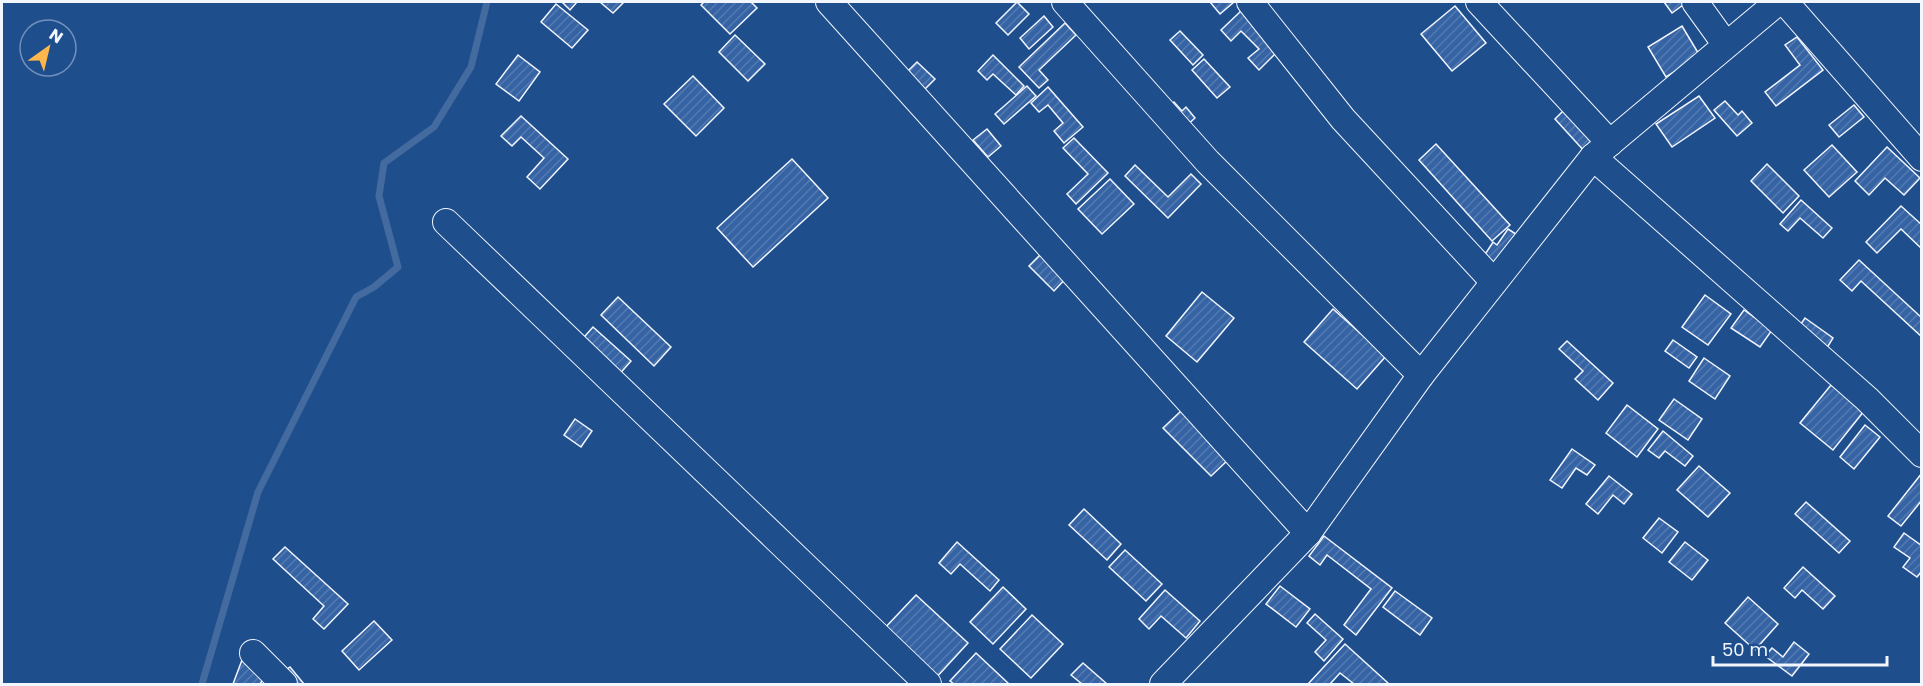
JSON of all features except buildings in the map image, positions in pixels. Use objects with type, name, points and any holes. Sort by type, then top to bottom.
[{"type":"street","points":[[829,2],[1308,533]]},
{"type":"street","points":[[1065,2],[1208,162],[1421,375]]},
{"type":"street","points":[[1250,2],[1343,118],[1494,282]]},
{"type":"street","points":[[1479,2],[1602,150],[1867,399],[1922,454]]},
{"type":"street","points":[[1695,2],[1726,45]]},
{"type":"street","points":[[1163,684],[1308,533],[1421,375],[1602,150],[1778,2]]},
{"type":"street","points":[[1785,2],[1922,158]]},
{"type":"street","points":[[446,222],[928,684]]},
{"type":"street","points":[[254,653],[284,684]]},
{"type":"waterway","points":[[202,684],[258,492],[356,297],[374,287],[398,267],[379,196],[384,163],[434,127],[471,67],[487,2]]}]
